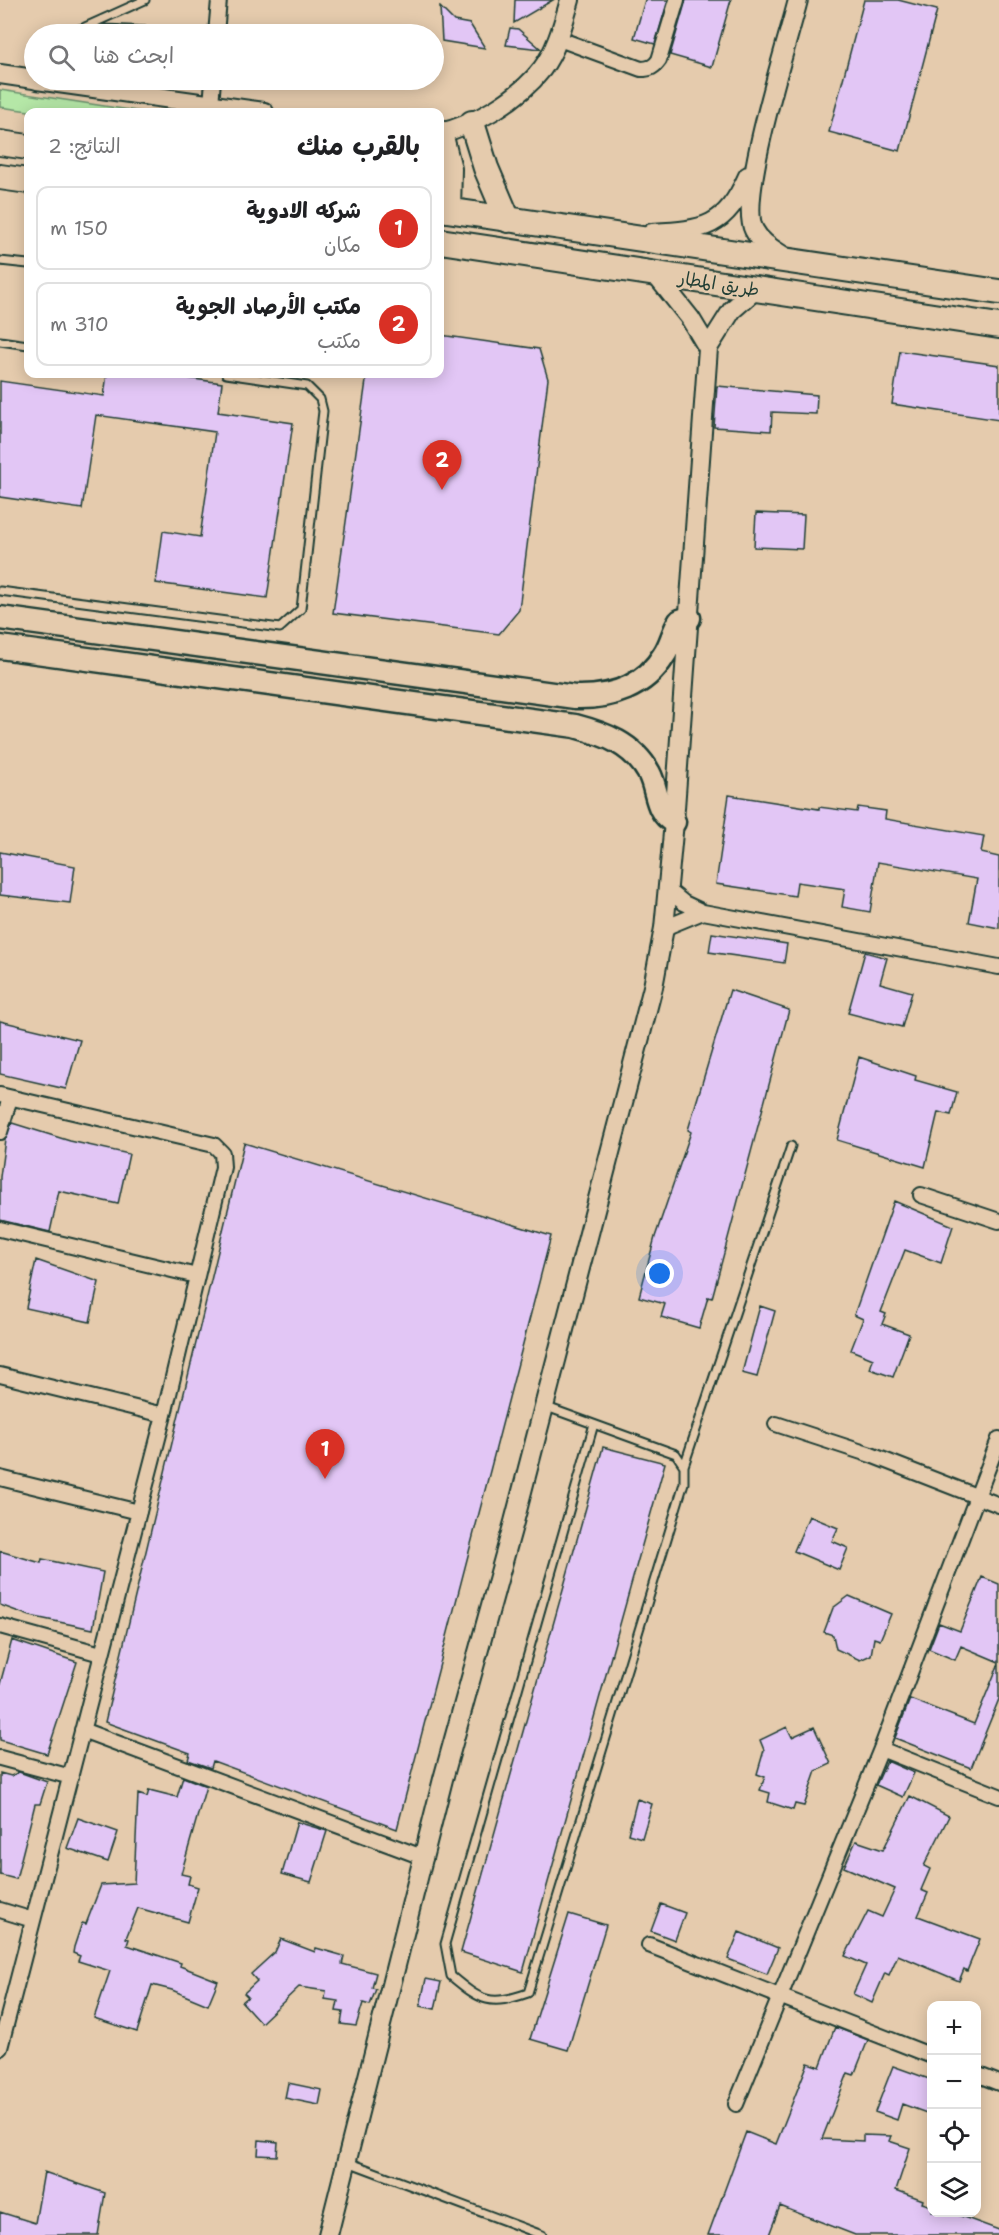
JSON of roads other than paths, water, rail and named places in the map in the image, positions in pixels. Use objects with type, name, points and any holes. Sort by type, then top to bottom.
[{"type":"highway","points":[[472,123],[486,168],[508,219]]},
{"type":"highway","points":[[0,143],[24,146]]},
{"type":"highway","points":[[444,149],[449,170],[444,209]]},
{"type":"highway","points":[[0,177],[24,180]]},
{"type":"highway","name":"طريق المطار","points":[[444,209],[999,292]]},
{"type":"highway","name":"طريق المطار","points":[[444,242],[999,326]]},
{"type":"main road","points":[[0,618],[575,697],[596,697],[616,693],[635,684],[651,672],[664,656],[680,621],[689,618]]},
{"type":"main road","points":[[0,647],[575,726],[609,736],[638,758],[649,773],[663,813],[674,822]]},
{"type":"street","points":[[217,24],[219,0]]},
{"type":"street","points":[[444,132],[472,123],[515,95],[542,70],[559,39],[570,0]]},
{"type":"street","points":[[559,39],[641,69],[648,69],[659,60],[677,0]]},
{"type":"street","points":[[790,261],[761,240],[751,223],[758,156],[798,0]]},
{"type":"street","points":[[0,74],[24,78]]},
{"type":"street","points":[[108,90],[234,108]]},
{"type":"street","points":[[211,105],[212,90]]},
{"type":"street","points":[[614,234],[693,230],[712,224],[723,218],[738,199],[758,156]]},
{"type":"street","points":[[655,274],[690,318],[708,348]]},
{"type":"street","points":[[328,2235],[425,1858],[443,1779],[645,1023],[664,928],[668,890],[708,348],[732,310],[756,289]]},
{"type":"street","points":[[668,890],[684,903],[703,912],[999,967]]},
{"type":"street","points":[[664,928],[703,912]]},
{"type":"street","points":[[0,1132],[5,1097],[214,1145],[222,1154],[224,1167],[164,1415],[0,2048]]},
{"type":"street","points":[[921,1195],[999,1221]]},
{"type":"street","points":[[0,1229],[197,1276]]},
{"type":"street","points":[[0,1375],[164,1415]]},
{"type":"street","points":[[776,1424],[871,1455],[999,1505]]},
{"type":"street","points":[[736,2104],[881,1749],[999,1439]]},
{"type":"street","points":[[0,1478],[139,1512]]},
{"type":"street","points":[[0,1626],[101,1654]]},
{"type":"street","points":[[82,1730],[425,1858]]},
{"type":"street","points":[[881,1749],[999,1796]]},
{"type":"street","points":[[0,1758],[71,1777]]},
{"type":"street","points":[[0,1910],[33,1920]]},
{"type":"street","points":[[649,1945],[929,2055]]},
{"type":"street","points":[[981,2076],[999,2083]]},
{"type":"lane","points":[[92,24],[144,0]]},
{"type":"lane","points":[[0,261],[24,264]]},
{"type":"lane","points":[[0,341],[24,344]]},
{"type":"lane","points":[[0,591],[280,628],[291,621],[301,609],[323,411],[320,399],[307,386],[253,378]]},
{"type":"lane","points":[[594,1424],[445,1944],[451,1976],[475,1996],[502,2002],[528,1994],[684,1483],[684,1466],[791,1146]]},
{"type":"lane","points":[[544,1406],[676,1454],[684,1466]]},
{"type":"lane","points":[[348,2162],[542,2235]]},
{"type":"place","name":"مكتب الأرصاد الجوية","points":[[442,490]]},
{"type":"place","name":"شركه الادوية","points":[[325,1479]]}]
